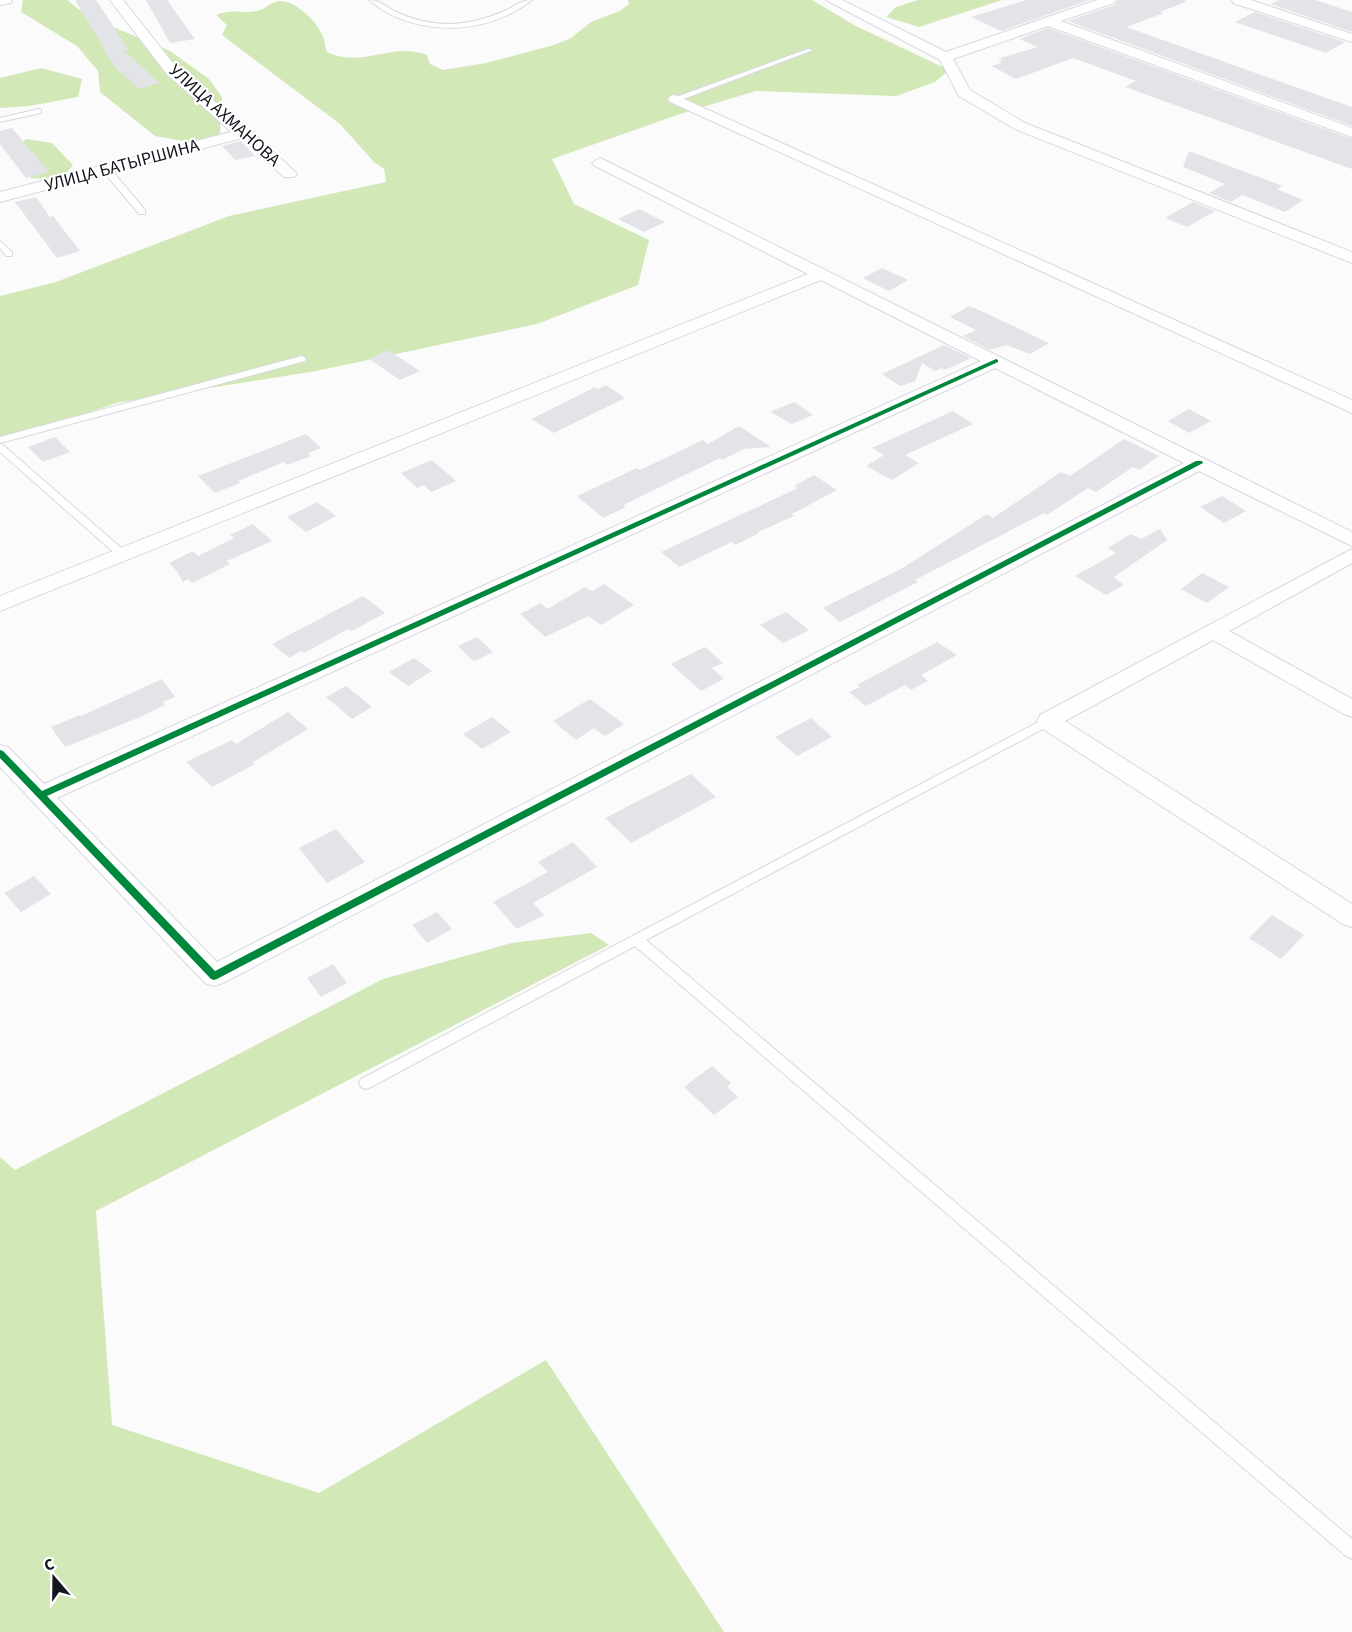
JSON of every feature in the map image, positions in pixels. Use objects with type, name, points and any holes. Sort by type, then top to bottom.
[{"type":"street","points":[[0,1],[6,0]]},
{"type":"street","name":"УЛИЦА АХМАНОВА","points":[[116,0],[171,70],[289,174]]},
{"type":"street","points":[[832,0],[945,57],[964,93],[1020,126],[1352,258]]},
{"type":"street","points":[[945,57],[1109,0]]},
{"type":"street","points":[[1238,0],[1352,38]]},
{"type":"street","points":[[1048,21],[1352,133]]},
{"type":"street","points":[[675,99],[1352,407]]},
{"type":"street","name":"УЛИЦА БАТЫРШИНА","points":[[2,193],[106,169],[243,133]]},
{"type":"street","points":[[600,163],[1350,540],[1213,631],[1048,721],[1352,916]]},
{"type":"street","points":[[0,604],[821,274]]},
{"type":"street","points":[[42,795],[996,361]]},
{"type":"street","points":[[0,753],[214,976],[1199,463]]},
{"type":"street","points":[[1213,631],[1352,710]]},
{"type":"lane","points":[[372,0],[394,15],[431,26],[463,25],[491,20],[529,0]]},
{"type":"lane","points":[[675,99],[810,50]]},
{"type":"lane","points":[[0,120],[38,111]]},
{"type":"lane","points":[[106,169],[142,212]]},
{"type":"lane","points":[[0,243],[9,254]]},
{"type":"lane","points":[[0,440],[302,359]]},
{"type":"lane","points":[[0,447],[123,555]]},
{"type":"lane","points":[[366,1083],[1048,721]]},
{"type":"lane","points":[[636,939],[1352,1550]]},
{"type":"green space","points":[[23,0],[67,0],[87,16],[170,51],[209,79],[222,97],[220,133],[205,145],[155,136],[100,92],[98,71],[77,46],[21,12]]},
{"type":"green space","points":[[628,0],[812,0],[854,25],[949,70],[935,82],[896,96],[756,91],[683,113],[552,159],[574,204],[649,240],[638,285],[537,324],[316,371],[116,403],[0,443],[0,296],[56,282],[229,216],[386,182],[384,169],[374,162],[340,124],[222,35],[227,25],[216,15],[227,12],[258,11],[279,1],[286,2],[299,8],[317,26],[324,39],[327,52],[353,58],[390,52],[414,52],[427,55],[430,64],[443,70],[486,63],[554,45],[571,38],[591,22],[620,11],[629,4]]},
{"type":"green space","points":[[918,0],[1002,0],[919,27],[886,17],[896,7]]},
{"type":"green space","points":[[41,68],[82,79],[78,97],[29,106],[0,108],[0,78]]},
{"type":"green space","points":[[27,139],[52,143],[73,165],[61,180],[31,178],[10,149]]},
{"type":"green space","points":[[591,933],[609,945],[96,1211],[112,1425],[319,1493],[546,1360],[724,1632],[0,1632],[0,1157],[15,1170],[383,979],[512,943]]},
{"type":"building","points":[[75,0],[96,0],[129,50],[124,51],[160,83],[139,89],[114,66]]},
{"type":"building","points":[[146,0],[167,0],[195,39],[170,43]]},
{"type":"building","points":[[1026,0],[1090,0],[1001,31],[971,17]]},
{"type":"building","points":[[1117,0],[1185,0],[1186,2],[1160,12],[1164,13],[1126,27],[1352,107],[1352,126],[1068,21],[1115,5]]},
{"type":"building","points":[[1280,0],[1315,0],[1352,12],[1352,32],[1271,4]]},
{"type":"building","points":[[1255,12],[1345,42],[1326,53],[1235,22]]},
{"type":"building","points":[[1048,28],[1352,139],[1352,169],[1125,87],[1136,81],[1073,58],[1016,79],[991,66],[1002,63],[998,61],[1003,60],[1000,58],[1038,47],[1019,39]]},
{"type":"building","points":[[12,128],[49,172],[26,178],[0,144],[0,131]]},
{"type":"building","points":[[241,141],[255,156],[235,160],[222,146]]},
{"type":"building","points":[[1189,151],[1283,186],[1277,189],[1303,200],[1285,212],[1242,195],[1231,202],[1209,193],[1225,184],[1183,167]]},
{"type":"building","points":[[36,197],[80,251],[57,258],[15,202]]},
{"type":"building","points":[[1193,202],[1215,211],[1187,227],[1165,218]]},
{"type":"building","points":[[639,209],[665,222],[644,232],[618,219]]},
{"type":"building","points":[[882,268],[908,280],[889,291],[863,278]]},
{"type":"building","points":[[969,306],[1049,343],[1030,354],[1006,345],[990,350],[963,336],[976,330],[950,317]]},
{"type":"building","points":[[944,345],[971,358],[945,370],[942,368],[935,371],[922,363],[915,381],[900,386],[882,374]]},
{"type":"building","points":[[388,350],[420,371],[400,380],[369,359]]},
{"type":"building","points":[[606,385],[625,398],[554,433],[531,419],[595,387],[598,389]]},
{"type":"building","points":[[794,402],[813,415],[792,424],[770,412]]},
{"type":"building","points":[[1189,409],[1211,421],[1189,433],[1168,421]]},
{"type":"building","points":[[953,411],[973,424],[905,455],[919,463],[892,480],[866,466],[884,455],[872,448]]},
{"type":"building","points":[[739,426],[771,447],[744,449],[722,460],[720,458],[623,505],[626,507],[603,518],[577,496],[637,468],[640,470],[703,440],[708,444]]},
{"type":"building","points":[[306,434],[321,448],[308,453],[311,456],[287,465],[284,462],[215,493],[198,476]]},
{"type":"building","points":[[55,437],[70,452],[43,462],[28,447]]},
{"type":"building","points":[[1124,439],[1159,456],[1139,470],[1133,467],[1096,492],[1088,488],[1047,515],[1044,513],[840,622],[823,608],[901,569],[987,514],[993,518],[1061,472],[1070,476]]},
{"type":"building","points":[[432,460],[456,481],[431,492],[424,485],[417,488],[401,473]]},
{"type":"building","points":[[814,475],[837,490],[792,514],[794,516],[735,545],[732,542],[679,567],[661,552],[798,488],[794,486]]},
{"type":"building","points":[[1222,496],[1246,511],[1224,523],[1200,507]]},
{"type":"building","points":[[317,502],[336,516],[306,532],[287,517]]},
{"type":"building","points":[[253,524],[272,541],[227,561],[230,564],[192,583],[188,579],[183,582],[169,563],[193,551],[198,556],[234,538],[230,535]]},
{"type":"building","points":[[1160,529],[1167,540],[1114,577],[1124,585],[1106,595],[1075,576],[1116,553],[1108,548],[1131,534],[1141,539]]},
{"type":"building","points":[[1202,573],[1229,587],[1207,603],[1181,589]]},
{"type":"building","points":[[604,584],[634,605],[601,625],[588,616],[545,637],[520,614],[541,603],[547,609],[585,587],[592,591]]},
{"type":"building","points":[[363,596],[385,613],[352,631],[348,629],[304,653],[301,651],[289,658],[272,644]]},
{"type":"building","points":[[786,612],[809,630],[783,643],[760,625]]},
{"type":"building","points":[[477,637],[493,652],[472,660],[458,646]]},
{"type":"building","points":[[937,642],[957,655],[921,675],[928,681],[911,690],[905,685],[866,706],[849,692],[860,687],[857,685]]},
{"type":"building","points":[[705,647],[723,663],[712,668],[724,679],[701,691],[671,664]]},
{"type":"building","points":[[414,658],[432,671],[408,686],[389,672]]},
{"type":"building","points":[[162,679],[175,697],[163,702],[165,705],[140,717],[65,747],[51,727],[81,716]]},
{"type":"building","points":[[346,686],[372,707],[352,719],[326,697]]},
{"type":"building","points":[[590,699],[624,724],[605,736],[594,728],[576,740],[553,721]]},
{"type":"building","points":[[288,712],[308,729],[253,762],[255,764],[212,787],[186,762],[232,740],[236,744]]},
{"type":"building","points":[[492,717],[511,732],[482,749],[463,734]]},
{"type":"building","points":[[811,718],[832,737],[797,756],[775,737]]},
{"type":"building","points":[[691,774],[716,797],[631,843],[605,818]]},
{"type":"building","points":[[336,829],[365,862],[327,883],[299,848]]},
{"type":"building","points":[[573,842],[597,867],[533,903],[544,915],[517,929],[493,902],[548,872],[538,862]]},
{"type":"building","points":[[34,876],[51,894],[21,912],[4,893]]},
{"type":"building","points":[[437,912],[452,929],[427,943],[412,925]]},
{"type":"building","points":[[1272,915],[1304,935],[1281,959],[1249,938]]},
{"type":"building","points":[[333,964],[347,983],[321,997],[307,978]]},
{"type":"building","points":[[712,1066],[731,1083],[727,1087],[738,1097],[714,1115],[684,1087]]},
{"type":"cycle path","points":[[42,795],[996,361]]},
{"type":"cycle path","points":[[0,753],[214,976],[1199,463]]}]
